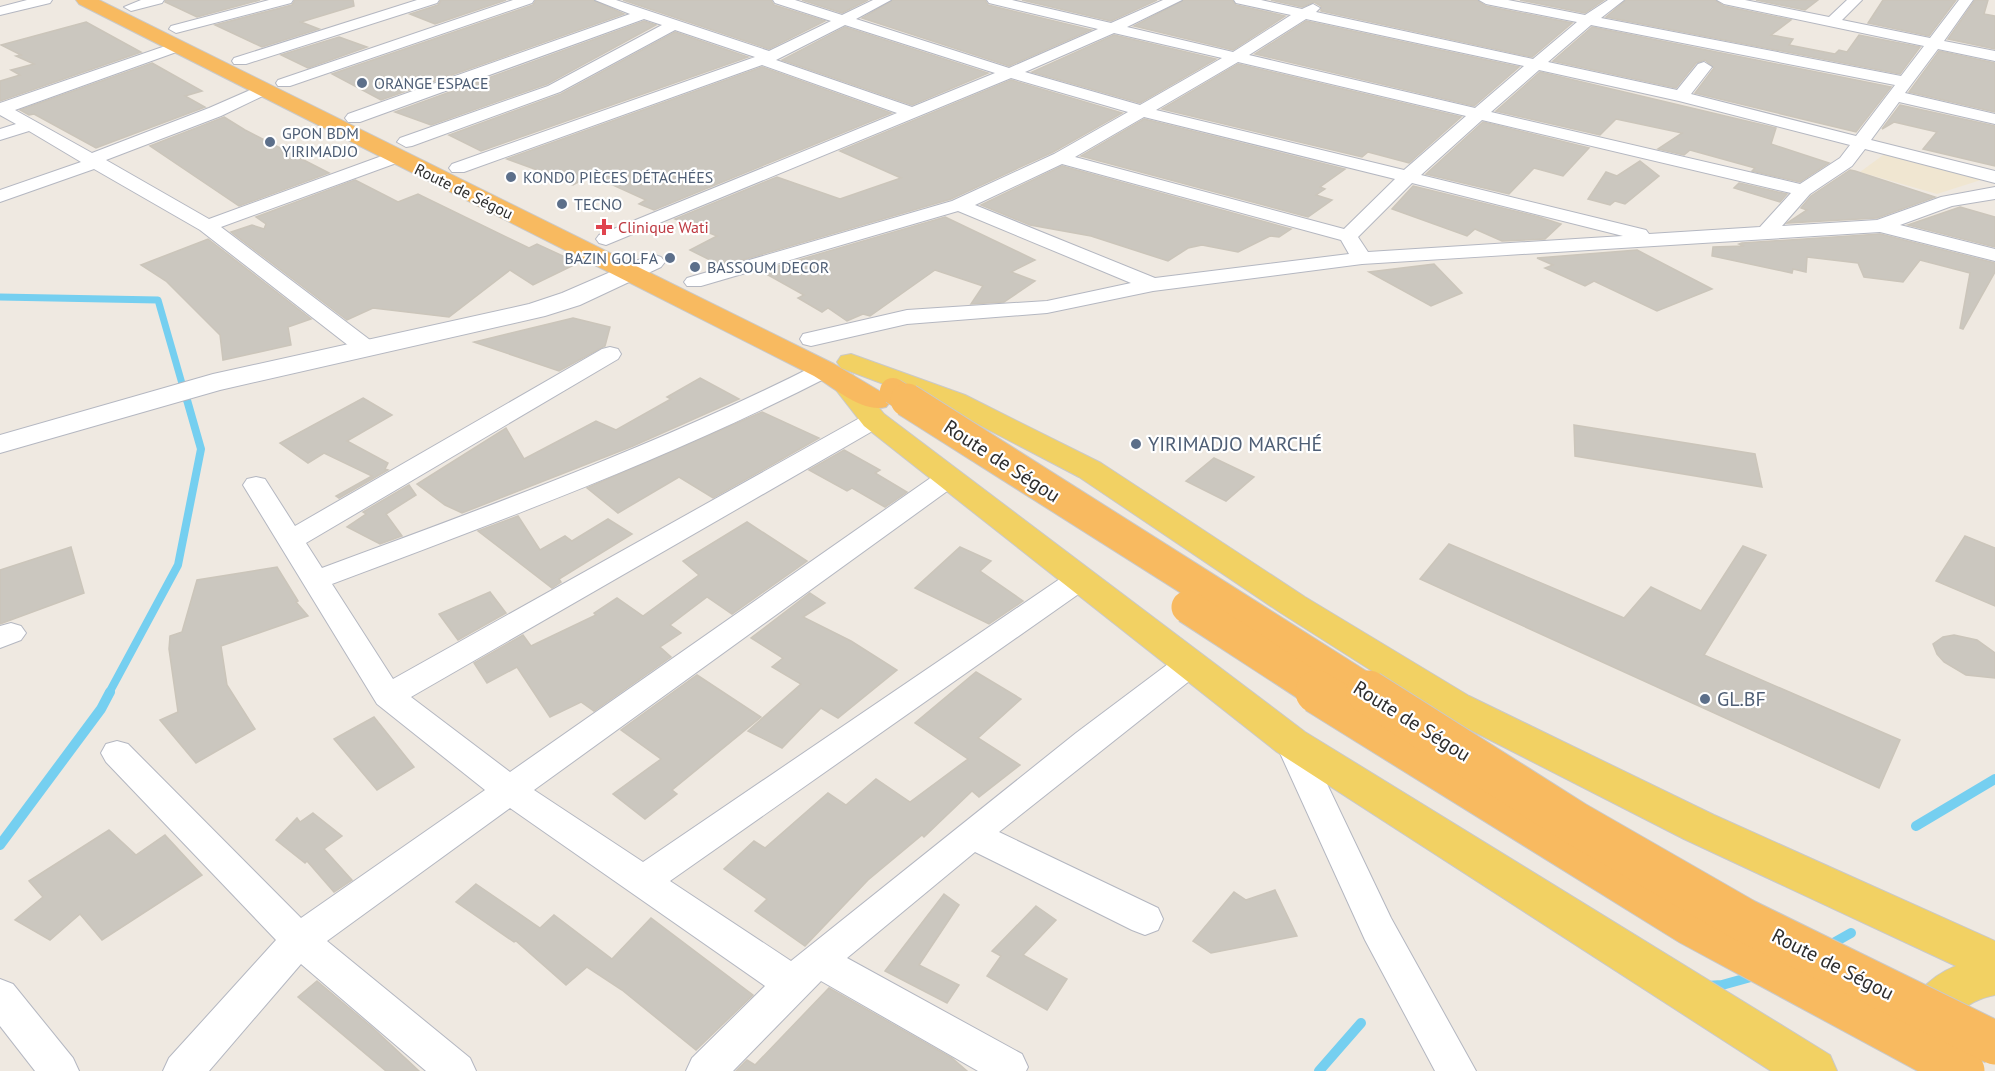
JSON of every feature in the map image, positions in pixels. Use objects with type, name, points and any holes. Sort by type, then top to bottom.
[{"type":"highway","name":"Route de Ségou","points":[[85,0],[176,38],[240,61],[273,87],[354,118],[401,150],[458,168],[606,239],[640,267],[694,282],[810,339],[840,371]]},
{"type":"highway","name":"Route de Ségou","points":[[124,4],[176,38],[640,267],[840,371]]},
{"type":"highway","name":"Route de Ségou","points":[[881,404],[1575,823],[1744,920],[1995,1043]]},
{"type":"highway","name":"Route de Ségou","points":[[881,404],[1366,724],[1689,923],[1963,1071]]},
{"type":"main road","name":"Route de Ségou","points":[[840,371],[881,404],[948,478],[1291,742],[1813,1071]]},
{"type":"main road","name":"Route de Ségou","points":[[840,371],[955,401],[1090,471],[1293,604],[1456,705],[1699,827],[1995,962]]},
{"type":"main road","points":[[1923,1071],[1920,1054],[1923,1030],[1932,1009],[1947,993],[1967,981],[1995,975]]},
{"type":"street","points":[[0,11],[45,0]]},
{"type":"street","points":[[124,4],[156,0]]},
{"type":"street","points":[[1,109],[176,38],[285,0]]},
{"type":"street","points":[[240,61],[432,0]]},
{"type":"street","points":[[0,196],[273,87],[527,0]]},
{"type":"street","points":[[602,0],[675,24],[912,113]]},
{"type":"street","points":[[780,0],[1010,73],[1142,111],[1664,240]]},
{"type":"street","points":[[458,168],[766,58],[846,21],[884,0]]},
{"type":"street","points":[[994,0],[1112,30],[1803,190]]},
{"type":"street","points":[[606,239],[1010,73],[1112,30],[1174,0]]},
{"type":"street","points":[[1241,0],[1681,96],[1995,177]]},
{"type":"street","points":[[694,282],[959,205],[1060,158],[1234,58],[1324,0]]},
{"type":"street","points":[[1486,0],[1588,20],[1900,89],[1995,119]]},
{"type":"street","points":[[1558,0],[1603,10]]},
{"type":"street","points":[[1348,237],[1409,176],[1477,115],[1539,65],[1588,20],[1617,0]]},
{"type":"street","points":[[1724,0],[1767,4],[1832,22],[1995,56]]},
{"type":"street","points":[[1832,22],[1855,0]]},
{"type":"street","points":[[1765,234],[1803,190],[1845,162],[1966,0]]},
{"type":"street","points":[[372,4],[390,13]]},
{"type":"street","points":[[354,118],[645,14]]},
{"type":"street","points":[[207,226],[554,89],[675,24]]},
{"type":"street","points":[[1681,96],[1704,67]]},
{"type":"street","points":[[1,109],[95,160],[207,226],[366,348]]},
{"type":"street","points":[[0,135],[31,125]]},
{"type":"street","points":[[1060,158],[1348,237],[1362,258]]},
{"type":"street","points":[[810,339],[907,317],[1047,307],[1153,285],[1362,258],[1880,226],[1948,201],[1995,193]]},
{"type":"street","points":[[1948,201],[1995,214]]},
{"type":"street","points":[[959,205],[1153,285]]},
{"type":"street","points":[[1880,226],[1995,255]]},
{"type":"street","points":[[0,444],[213,382],[536,310],[572,298],[640,267]]},
{"type":"street","points":[[290,541],[610,354]]},
{"type":"street","points":[[316,580],[648,455],[840,371]]},
{"type":"street","points":[[388,696],[881,404]]},
{"type":"street","points":[[183,1071],[299,940],[948,478]]},
{"type":"street","points":[[256,485],[388,696],[509,790],[643,881],[805,972],[1008,1067]]},
{"type":"street","points":[[643,881],[1080,579]]},
{"type":"street","points":[[706,1071],[805,972],[972,834],[1191,663]]},
{"type":"street","points":[[1291,742],[1378,929],[1456,1071]]},
{"type":"street","points":[[117,753],[299,940],[456,1071]]},
{"type":"street","points":[[972,834],[1145,919]]},
{"type":"street","points":[[0,996],[59,1071]]},
{"type":"shaded area","points":[[1886,153],[1987,178],[1937,194],[1860,172]]},
{"type":"building","points":[[166,0],[260,0],[197,17],[165,2]]},
{"type":"building","points":[[295,0],[353,0],[354,6],[301,22],[319,29],[262,47],[215,25],[292,5]]},
{"type":"building","points":[[441,0],[506,0],[435,24],[410,14],[438,5]]},
{"type":"building","points":[[536,0],[593,0],[624,14],[381,100],[332,74],[533,5]]},
{"type":"building","points":[[623,0],[771,0],[774,5],[825,21],[769,49]]},
{"type":"building","points":[[802,0],[868,0],[842,13]]},
{"type":"building","points":[[893,0],[985,0],[988,5],[1091,30],[1009,66],[862,18]]},
{"type":"building","points":[[1022,0],[1157,0],[1111,21]]},
{"type":"building","points":[[1184,0],[1232,0],[1236,5],[1285,16],[1233,50],[1134,26]]},
{"type":"building","points":[[1271,0],[1477,0],[1486,6],[1572,23],[1532,57],[1321,11],[1321,6],[1314,2],[1302,7]]},
{"type":"building","points":[[1520,0],[1604,0],[1585,13]]},
{"type":"building","points":[[1626,0],[1715,0],[1724,6],[1791,20],[1771,35],[1793,39],[1789,45],[1835,54],[1839,50],[1847,52],[1859,35],[1920,47],[1900,74],[1606,17]]},
{"type":"building","points":[[1756,0],[1818,0],[1805,10]]},
{"type":"building","points":[[1883,0],[1956,0],[1929,36],[1868,23]]},
{"type":"building","points":[[1975,0],[1988,0],[1984,14],[1995,16],[1995,49],[1948,39]]},
{"type":"building","points":[[644,21],[656,25],[547,84],[431,125],[395,112]]},
{"type":"building","points":[[1306,21],[1519,67],[1474,106],[1255,54]]},
{"type":"building","points":[[86,22],[141,52],[0,101],[0,81],[20,75],[11,70],[34,64],[16,56],[21,55],[1,45]]},
{"type":"building","points":[[845,27],[988,73],[912,105],[782,60]]},
{"type":"building","points":[[1592,27],[1891,87],[1856,132],[1695,93],[1714,68],[1705,60],[1696,63],[1676,88],[1553,61]]},
{"type":"building","points":[[675,32],[748,57],[481,151],[449,135],[561,94]]},
{"type":"building","points":[[1114,35],[1216,59],[1140,103],[1032,72]]},
{"type":"building","points":[[339,37],[367,47],[308,68],[281,55]]},
{"type":"building","points":[[1939,51],[1995,63],[1995,112],[1909,92]]},
{"type":"building","points":[[152,63],[202,91],[185,96],[205,107],[96,148],[34,114],[29,115],[20,110]]},
{"type":"building","points":[[1238,64],[1461,117],[1409,163],[1368,152],[1362,157],[1162,109]]},
{"type":"building","points":[[762,67],[891,113],[654,210],[639,204],[646,200],[591,175],[573,185],[535,173],[540,171],[507,159]]},
{"type":"building","points":[[1540,72],[1776,128],[1771,144],[1829,163],[1800,182],[1752,171],[1755,168],[1690,150],[1684,155],[1658,149],[1682,133],[1616,119],[1600,135],[1496,111]]},
{"type":"building","points":[[1011,80],[1122,113],[1053,152],[951,199],[722,266],[690,250],[717,236],[675,219],[777,177],[840,199],[901,178],[840,151]]},
{"type":"building","points":[[1900,105],[1995,126],[1995,166],[1923,149],[1937,132],[1894,122],[1882,129]]},
{"type":"building","points":[[224,117],[329,173],[239,206],[150,146]]},
{"type":"building","points":[[1144,119],[1345,169],[1320,187],[1325,189],[1316,195],[1332,200],[1308,217],[1081,156]]},
{"type":"building","points":[[1483,122],[1589,148],[1563,176],[1534,168],[1509,194],[1426,174]]},
{"type":"building","points":[[1640,161],[1659,176],[1625,204],[1615,201],[1610,205],[1588,199],[1606,172],[1617,176]]},
{"type":"building","points":[[1062,166],[1291,229],[1279,237],[1270,236],[1238,252],[1202,245],[1188,248],[1168,261],[1091,236],[1030,225],[981,205]]},
{"type":"building","points":[[1850,170],[1935,197],[1877,218],[1787,223],[1807,210],[1801,208],[1811,196]]},
{"type":"building","points":[[355,180],[398,202],[418,194],[529,248],[537,244],[578,263],[533,285],[510,270],[449,317],[373,308],[347,320],[231,232],[252,225],[264,229],[266,224],[256,217]]},
{"type":"building","points":[[1739,183],[1787,194],[1780,202],[1734,188]]},
{"type":"building","points":[[1413,186],[1561,224],[1545,239],[1502,241],[1475,229],[1467,236],[1392,209]]},
{"type":"building","points":[[1960,207],[1995,217],[1995,247],[1908,225]]},
{"type":"building","points":[[945,217],[1035,260],[1011,272],[1035,281],[1004,302],[971,304],[983,286],[935,270],[870,316],[863,314],[847,321],[828,308],[822,312],[798,298],[804,295],[761,271]]},
{"type":"building","points":[[1880,234],[1995,263],[1995,272],[1963,329],[1960,328],[1970,273],[1920,260],[1903,282],[1864,277],[1858,263],[1807,257],[1806,272],[1793,269],[1792,273],[1712,256],[1713,247],[1744,246],[1739,244],[1742,243]]},
{"type":"building","points":[[208,239],[311,319],[288,327],[291,345],[223,360],[220,335],[166,281],[141,265]]},
{"type":"building","points":[[1637,250],[1712,289],[1657,311],[1594,281],[1585,286],[1545,268],[1553,265],[1537,258]]},
{"type":"building","points":[[1434,264],[1462,293],[1431,306],[1369,272]]},
{"type":"building","points":[[573,318],[610,327],[605,346],[559,371],[474,342]]},
{"type":"building","points":[[700,378],[739,399],[633,446],[462,513],[445,505],[417,484],[506,428],[524,459],[596,421],[616,430],[671,399],[667,397]]},
{"type":"building","points":[[363,398],[392,415],[347,441],[388,463],[385,469],[388,470],[339,498],[336,496],[372,476],[324,453],[308,463],[280,443]]},
{"type":"building","points":[[762,412],[819,438],[713,498],[679,477],[618,513],[587,488]]},
{"type":"building","points":[[1574,425],[1755,454],[1762,487],[1575,456]]},
{"type":"building","points":[[844,450],[880,470],[875,473],[907,492],[885,507],[852,488],[847,491],[809,470]]},
{"type":"building","points":[[1214,458],[1254,477],[1226,501],[1186,481]]},
{"type":"building","points":[[409,485],[416,495],[386,514],[402,536],[380,544],[347,527],[366,514],[363,512]]},
{"type":"building","points":[[518,516],[540,550],[565,536],[572,541],[608,519],[632,534],[559,579],[561,582],[552,588],[478,531]]},
{"type":"building","points":[[747,522],[807,561],[732,614],[707,597],[670,625],[681,633],[660,647],[671,657],[594,711],[581,702],[550,717],[517,667],[487,683],[474,663],[523,635],[531,646],[596,615],[594,613],[617,598],[643,616],[699,575],[683,561]]},
{"type":"building","points":[[1965,536],[1995,548],[1995,606],[1936,581]]},
{"type":"building","points":[[1449,544],[1624,618],[1651,587],[1701,611],[1743,546],[1766,555],[1704,655],[1900,740],[1879,788],[1420,579]]},
{"type":"building","points":[[71,547],[84,593],[0,624],[0,570]]},
{"type":"building","points":[[960,547],[991,561],[980,571],[1023,601],[989,624],[915,588]]},
{"type":"building","points":[[277,567],[298,601],[296,602],[308,616],[221,646],[227,685],[255,729],[196,763],[160,720],[178,712],[169,649],[170,636],[182,632],[197,580]]},
{"type":"building","points":[[490,592],[506,613],[458,640],[439,614]]},
{"type":"building","points":[[810,593],[825,603],[803,617],[851,641],[897,670],[838,718],[821,708],[782,748],[748,731],[801,684],[772,667],[783,658],[751,638]]},
{"type":"building","points":[[1954,635],[1977,640],[1995,653],[1995,678],[1966,675],[1944,662],[1937,654],[1933,644],[1943,637]]},
{"type":"building","points":[[976,672],[1021,699],[978,738],[1020,765],[979,797],[972,791],[924,837],[922,835],[868,880],[805,946],[755,911],[767,899],[724,869],[754,841],[765,848],[828,793],[846,805],[876,779],[910,802],[968,759],[915,723]]},
{"type":"building","points":[[697,675],[761,717],[672,790],[677,794],[645,819],[613,794],[661,759],[621,730]]},
{"type":"building","points":[[374,717],[414,767],[377,790],[334,739]]},
{"type":"building","points":[[313,813],[342,836],[324,849],[352,880],[334,892],[307,861],[305,863],[276,840],[297,818],[300,822]]},
{"type":"building","points":[[109,830],[136,855],[165,835],[202,875],[102,940],[80,914],[50,940],[15,920],[43,897],[29,881]]},
{"type":"building","points":[[476,884],[540,928],[554,915],[612,959],[651,918],[753,995],[696,1050],[622,990],[587,967],[566,985],[516,941],[514,942],[456,902]]},
{"type":"building","points":[[1275,890],[1297,936],[1211,953],[1193,941],[1234,892],[1246,900]]},
{"type":"building","points":[[944,894],[959,905],[919,965],[959,985],[947,1003],[885,971]]},
{"type":"building","points":[[1036,906],[1056,920],[1023,955],[1067,979],[1047,1010],[987,976],[1001,956],[992,951]]},
{"type":"building","points":[[317,981],[419,1071],[386,1071],[298,997]]},
{"type":"building","points":[[829,988],[952,1058],[967,1071],[736,1071],[747,1060],[755,1065]]},
{"type":"waterway","points":[[0,297],[158,300],[187,401]]},
{"type":"waterway","points":[[109,693],[178,565],[201,449],[187,400]]},
{"type":"waterway","points":[[0,845],[101,709],[110,692]]},
{"type":"waterway","points":[[1916,826],[1995,779]]},
{"type":"waterway","points":[[1828,946],[1851,933]]},
{"type":"waterway","points":[[1706,986],[1722,985],[1758,975]]},
{"type":"waterway","points":[[1319,1071],[1361,1023]]},
{"type":"place","name":"ORANGE ESPACE","points":[[362,83]]},
{"type":"place","name":"GPON BDM YIRIMADJO","points":[[270,142]]},
{"type":"place","name":"KONDO PIÈCES DÉTACHÉES","points":[[511,177]]},
{"type":"place","name":"TECNO","points":[[562,204]]},
{"type":"place","name":"Clinique Wati","points":[[604,227]]},
{"type":"place","name":"BAZIN GOLFA","points":[[670,258]]},
{"type":"place","name":"BASSOUM DECOR","points":[[695,267]]},
{"type":"place","name":"YIRIMADJO MARCHÉ","points":[[1136,444]]},
{"type":"place","name":"GL.BF","points":[[1705,699]]}]
